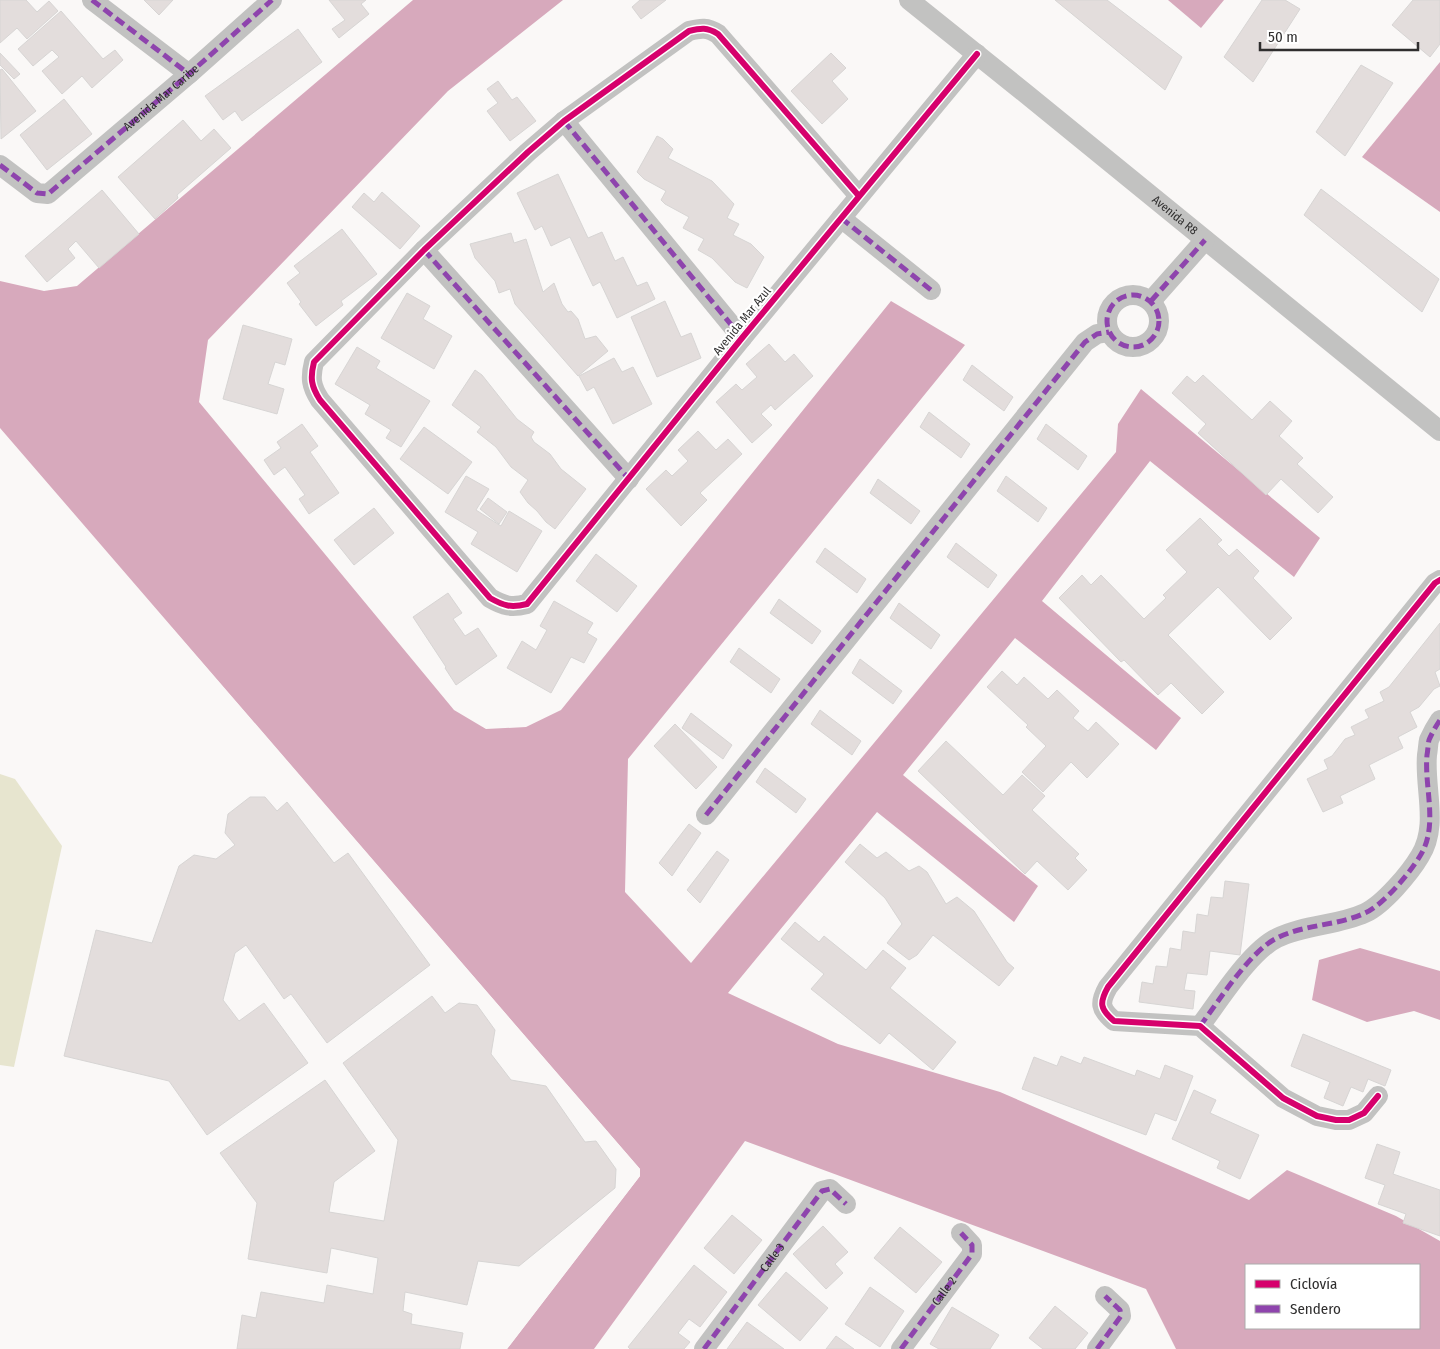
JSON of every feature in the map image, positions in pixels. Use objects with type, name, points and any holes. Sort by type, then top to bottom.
[{"type":"street","points":[[92,0],[189,74]]},
{"type":"street","name":"Avenida Mar Caribe","points":[[0,165],[37,192],[48,194],[189,74],[272,0]]},
{"type":"street","name":"Avenida R8","points":[[909,0],[1440,431]]},
{"type":"street","points":[[629,479],[424,250],[528,152],[564,121],[689,31],[702,28],[710,29],[718,34],[858,196]]},
{"type":"street","name":"Avenida Mar Azul","points":[[424,250],[314,362],[311,375],[314,390],[320,400],[490,598],[502,605],[515,607],[527,604],[858,196],[977,54]]},
{"type":"street","points":[[564,121],[742,338]]},
{"type":"street","points":[[841,218],[931,290]]},
{"type":"street","points":[[1151,302],[1205,240]]},
{"type":"street","points":[[1129,294],[1141,295],[1151,302],[1159,313],[1160,326],[1154,338],[1143,346],[1130,348],[1118,343],[1109,332],[1107,320],[1110,309],[1118,299],[1129,294]]},
{"type":"street","points":[[706,815],[1085,342],[1098,334],[1109,332]]},
{"type":"street","points":[[1378,1096],[1364,1113],[1349,1120],[1336,1120],[1317,1116],[1283,1098],[1200,1026],[1114,1020],[1105,1013],[1102,999],[1114,979],[1435,583],[1440,580]]},
{"type":"street","points":[[1200,1026],[1258,950],[1277,938],[1301,929],[1366,913],[1384,899],[1408,874],[1421,854],[1427,836],[1431,816],[1426,763],[1429,741],[1440,720]]},
{"type":"street","name":"Calle 3","points":[[704,1349],[822,1190],[830,1189],[846,1204]]},
{"type":"street","name":"Calle 2","points":[[901,1349],[972,1254],[972,1245],[961,1233]]},
{"type":"street","points":[[1097,1349],[1121,1316],[1120,1310],[1106,1296]]},
{"type":"shaded area","points":[[413,0],[563,0],[448,91],[208,340],[199,402],[454,710],[486,729],[526,727],[561,710],[891,301],[965,345],[628,759],[625,892],[691,963],[1116,452],[1118,424],[1141,389],[1320,538],[1294,577],[1150,461],[1042,601],[1181,718],[1156,750],[1015,638],[903,775],[1038,886],[1014,922],[877,812],[728,993],[838,1044],[1000,1092],[1249,1200],[1287,1170],[1396,1216],[1440,1241],[1440,1349],[1176,1349],[1146,1289],[745,1141],[594,1349],[507,1349],[640,1176],[640,1169],[0,428],[0,281],[44,291],[77,286]]},
{"type":"shaded area","points":[[1168,0],[1224,0],[1201,28]]},
{"type":"shaded area","points":[[1440,62],[1440,212],[1362,157]]},
{"type":"shaded area","points":[[0,774],[15,779],[62,846],[14,1067],[0,1065]]},
{"type":"shaded area","points":[[1360,948],[1440,971],[1440,1020],[1414,1011],[1367,1022],[1312,1000],[1319,960]]},
{"type":"pier","points":[[172,628],[640,1169],[640,1176],[507,1349],[504,1349],[638,1175],[637,1170],[170,629]]},
{"type":"building","points":[[0,0],[26,0],[37,12],[49,1],[58,11],[27,39],[17,28],[0,43]]},
{"type":"building","points":[[144,0],[173,0],[159,15]]},
{"type":"building","points":[[329,0],[366,0],[361,4],[369,14],[339,38],[332,29],[345,20]]},
{"type":"building","points":[[640,0],[666,0],[641,19],[632,7]]},
{"type":"building","points":[[1055,0],[1107,0],[1182,57],[1165,90]]},
{"type":"building","points":[[1262,0],[1285,0],[1300,9],[1253,82],[1224,57]]},
{"type":"building","points":[[1413,0],[1440,0],[1440,44],[1430,57],[1392,25]]},
{"type":"building","points":[[61,11],[103,59],[115,50],[123,60],[92,88],[82,76],[62,94],[42,71],[59,57],[52,50],[33,66],[18,49]]},
{"type":"building","points":[[298,29],[322,62],[242,121],[235,111],[223,120],[205,96]]},
{"type":"building","points":[[0,53],[20,74],[14,79],[0,65]]},
{"type":"building","points":[[831,53],[846,68],[832,81],[848,99],[822,124],[791,91]]},
{"type":"building","points":[[1361,65],[1393,83],[1345,156],[1316,132]]},
{"type":"building","points":[[2,69],[36,111],[1,139],[0,70]]},
{"type":"building","points":[[498,81],[512,100],[517,97],[536,121],[510,141],[487,111],[498,103],[487,89]]},
{"type":"building","points":[[64,99],[92,134],[47,170],[20,135]]},
{"type":"building","points":[[183,120],[201,141],[214,129],[231,148],[177,195],[178,198],[155,219],[118,177]]},
{"type":"building","points":[[657,136],[673,149],[668,158],[712,181],[734,204],[727,218],[739,224],[733,235],[751,244],[764,257],[747,288],[735,282],[712,258],[698,250],[704,239],[683,228],[689,217],[665,204],[661,200],[666,191],[644,179],[637,172]]},
{"type":"building","points":[[558,174],[588,238],[602,232],[615,261],[623,257],[637,286],[647,282],[655,299],[617,318],[600,282],[593,286],[570,237],[551,246],[542,226],[535,230],[517,193]]},
{"type":"building","points":[[1321,189],[1439,279],[1422,312],[1304,215]]},
{"type":"building","points":[[102,190],[139,234],[99,268],[76,241],[68,249],[75,258],[47,282],[25,256]]},
{"type":"building","points":[[382,192],[420,226],[400,249],[352,207],[364,193],[374,202]]},
{"type":"building","points":[[342,229],[377,274],[341,301],[343,305],[316,326],[299,304],[301,302],[287,283],[300,273],[294,266]]},
{"type":"building","points":[[511,233],[514,243],[526,239],[543,292],[554,283],[562,304],[568,312],[571,311],[578,319],[585,339],[596,336],[608,351],[578,376],[515,304],[510,289],[499,293],[495,281],[475,258],[470,244]]},
{"type":"building","points":[[407,293],[430,306],[423,319],[452,336],[434,369],[381,338]]},
{"type":"building","points":[[665,301],[681,337],[691,333],[701,358],[657,377],[631,317]]},
{"type":"building","points":[[243,325],[292,339],[285,365],[275,362],[268,384],[284,389],[277,414],[223,399]]},
{"type":"building","points":[[769,344],[785,362],[794,354],[813,376],[775,410],[771,405],[761,414],[772,425],[752,443],[716,402],[736,384],[742,390],[757,377],[746,364]]},
{"type":"building","points":[[357,347],[380,361],[376,368],[430,401],[401,447],[386,438],[391,430],[365,414],[370,405],[335,384]]},
{"type":"building","points":[[614,358],[622,372],[633,367],[652,404],[613,424],[594,387],[587,391],[579,376]]},
{"type":"building","points":[[972,365],[1013,397],[1004,411],[963,380]]},
{"type":"building","points":[[475,370],[482,375],[517,419],[534,432],[531,437],[534,442],[550,454],[561,469],[586,489],[555,529],[528,503],[520,492],[528,480],[511,467],[496,447],[477,432],[481,427],[452,405]]},
{"type":"building","points":[[1203,375],[1252,420],[1270,401],[1292,421],[1279,436],[1303,458],[1297,464],[1333,497],[1318,513],[1281,479],[1266,495],[1198,433],[1206,424],[1172,393],[1187,376],[1195,383]]},
{"type":"building","points":[[929,412],[970,444],[961,458],[920,427]]},
{"type":"building","points":[[302,424],[318,446],[310,452],[339,493],[309,514],[299,499],[305,495],[285,467],[274,475],[264,460],[281,448],[277,442]]},
{"type":"building","points":[[1046,424],[1087,456],[1078,470],[1037,439]]},
{"type":"building","points":[[424,427],[472,462],[448,494],[400,459]]},
{"type":"building","points":[[698,431],[716,450],[728,439],[742,454],[700,493],[707,500],[681,526],[646,489],[666,470],[672,476],[688,461],[678,450]]},
{"type":"building","points":[[466,476],[489,489],[476,510],[501,526],[509,511],[542,531],[517,572],[471,544],[478,532],[445,512]]},
{"type":"building","points":[[1006,476],[1047,508],[1038,522],[997,491]]},
{"type":"building","points":[[878,479],[920,511],[911,524],[870,493]]},
{"type":"building","points":[[488,498],[507,512],[499,524],[480,509]]},
{"type":"building","points":[[374,508],[394,533],[354,565],[334,540]]},
{"type":"building","points":[[1200,518],[1222,540],[1217,544],[1229,556],[1237,549],[1259,571],[1253,578],[1292,618],[1270,640],[1218,587],[1168,635],[1224,692],[1202,714],[1171,683],[1158,695],[1124,660],[1121,662],[1059,598],[1082,575],[1091,585],[1101,575],[1144,619],[1166,598],[1163,595],[1187,572],[1166,550]]},
{"type":"building","points":[[956,543],[997,575],[988,588],[947,557]]},
{"type":"building","points":[[825,548],[866,579],[857,593],[816,562]]},
{"type":"building","points":[[596,554],[637,586],[617,612],[576,581]]},
{"type":"building","points":[[448,593],[462,613],[453,619],[465,636],[478,628],[497,656],[456,685],[413,617]]},
{"type":"building","points":[[779,599],[821,631],[812,644],[770,613]]},
{"type":"building","points":[[554,601],[593,623],[587,633],[597,639],[584,663],[571,657],[551,693],[507,668],[522,641],[536,650],[547,630],[540,626]]},
{"type":"building","points":[[899,603],[940,635],[931,649],[890,618]]},
{"type":"building","points":[[1440,623],[1440,669],[1435,672],[1440,686],[1434,689],[1419,707],[1410,712],[1417,727],[1398,737],[1403,748],[1369,765],[1375,779],[1340,796],[1343,803],[1323,812],[1307,779],[1328,769],[1324,760],[1332,756],[1345,739],[1355,735],[1351,727],[1369,718],[1365,710],[1384,701],[1380,692],[1389,687]]},
{"type":"building","points":[[739,648],[780,679],[771,693],[730,662]]},
{"type":"building","points":[[860,659],[902,691],[893,704],[852,673]]},
{"type":"building","points":[[1002,671],[1017,685],[1024,677],[1048,699],[1057,690],[1079,711],[1073,718],[1088,731],[1096,722],[1119,744],[1087,778],[1071,762],[1043,792],[1022,772],[1046,746],[1026,727],[1028,725],[987,687]]},
{"type":"building","points":[[820,710],[861,741],[852,755],[811,724]]},
{"type":"building","points":[[691,713],[732,745],[723,759],[682,728]]},
{"type":"building","points":[[675,724],[717,767],[696,789],[654,746]]},
{"type":"building","points":[[946,741],[1003,795],[1022,775],[1045,796],[1032,810],[1079,854],[1075,858],[1087,870],[1068,890],[1037,861],[1025,874],[918,771]]},
{"type":"building","points":[[765,768],[806,799],[796,813],[756,782]]},
{"type":"building","points":[[250,797],[265,797],[277,811],[287,802],[334,863],[348,853],[430,965],[327,1043],[291,994],[284,999],[246,945],[235,953],[223,1000],[239,1021],[264,1003],[308,1063],[207,1135],[169,1081],[64,1056],[96,930],[152,943],[179,866],[194,855],[216,859],[235,845],[225,833],[228,814]]},
{"type":"building","points":[[689,824],[701,833],[672,876],[659,863]]},
{"type":"building","points":[[860,844],[877,858],[886,852],[909,871],[919,866],[927,872],[946,904],[957,897],[974,911],[1007,962],[1014,968],[999,986],[933,935],[917,955],[909,960],[887,943],[902,924],[885,898],[845,862]]},
{"type":"building","points":[[717,851],[729,860],[700,903],[687,890]]},
{"type":"building","points":[[1225,881],[1249,884],[1240,955],[1210,951],[1207,975],[1187,973],[1184,990],[1195,991],[1193,1009],[1139,1002],[1142,982],[1153,984],[1156,966],[1167,967],[1170,948],[1181,950],[1183,931],[1195,933],[1197,914],[1208,916],[1211,897],[1223,898]]},
{"type":"building","points":[[795,922],[819,942],[824,936],[866,970],[883,950],[906,968],[890,988],[956,1042],[933,1070],[889,1033],[880,1044],[811,989],[824,974],[781,939]]},
{"type":"building","points":[[432,996],[445,1013],[459,1003],[477,1005],[495,1030],[491,1054],[511,1080],[546,1086],[585,1142],[596,1141],[616,1169],[615,1188],[519,1266],[478,1261],[467,1305],[405,1292],[403,1311],[412,1314],[411,1324],[463,1333],[460,1349],[237,1349],[242,1315],[256,1318],[261,1292],[324,1303],[327,1285],[373,1294],[378,1258],[331,1248],[327,1273],[248,1259],[257,1203],[220,1153],[325,1080],[375,1151],[334,1182],[329,1212],[384,1221],[398,1140],[343,1063]]},
{"type":"building","points":[[1303,1034],[1391,1070],[1385,1086],[1368,1079],[1363,1092],[1351,1087],[1343,1106],[1324,1098],[1330,1082],[1291,1066]]},
{"type":"building","points":[[1061,1056],[1081,1064],[1084,1057],[1135,1076],[1137,1070],[1160,1079],[1165,1065],[1193,1076],[1176,1121],[1155,1113],[1146,1135],[1022,1089],[1034,1057],[1057,1066]]},
{"type":"building","points":[[1194,1090],[1216,1100],[1210,1113],[1259,1135],[1240,1179],[1217,1168],[1220,1161],[1172,1139]]},
{"type":"building","points":[[1377,1144],[1400,1152],[1393,1174],[1440,1190],[1440,1236],[1403,1223],[1406,1214],[1378,1204],[1385,1185],[1365,1178]]},
{"type":"building","points":[[732,1215],[762,1240],[734,1274],[704,1248]]},
{"type":"building","points":[[823,1226],[848,1252],[835,1264],[843,1273],[826,1289],[793,1254]]},
{"type":"building","points":[[900,1227],[942,1262],[916,1293],[874,1258]]},
{"type":"building","points":[[694,1265],[727,1292],[700,1327],[689,1319],[678,1333],[690,1342],[684,1349],[630,1349],[628,1347]]},
{"type":"building","points":[[786,1272],[828,1308],[800,1341],[758,1305]]},
{"type":"building","points":[[870,1287],[904,1311],[880,1347],[845,1324]]},
{"type":"building","points":[[1055,1306],[1088,1333],[1075,1349],[1043,1349],[1029,1338]]},
{"type":"building","points":[[952,1307],[999,1335],[990,1349],[939,1349],[930,1344]]},
{"type":"building","points":[[747,1322],[784,1349],[727,1349]]},
{"type":"building","points":[[836,1336],[854,1349],[826,1349]]},
{"type":"marked path","points":[[92,0],[189,74]]},
{"type":"marked path","points":[[0,165],[37,193],[48,194],[189,74],[272,0]]},
{"type":"marked path","points":[[564,121],[742,338]]},
{"type":"marked path","points":[[841,218],[931,290]]},
{"type":"marked path","points":[[1151,301],[1205,240]]},
{"type":"marked path","points":[[424,250],[629,479]]},
{"type":"marked path","points":[[1128,295],[1138,295],[1152,302],[1159,316],[1159,321],[1159,326],[1152,340],[1138,347],[1128,347],[1118,343],[1111,336],[1107,326],[1107,316],[1111,306],[1118,299],[1128,295]]},
{"type":"marked path","points":[[706,815],[1085,342],[1097,334],[1109,332]]},
{"type":"marked path","points":[[1200,1026],[1236,977],[1267,944],[1288,933],[1365,913],[1388,896],[1410,871],[1426,844],[1429,832],[1430,807],[1427,755],[1429,740],[1440,720]]},
{"type":"marked path","points":[[704,1349],[822,1191],[830,1189],[846,1204]]},
{"type":"marked path","points":[[901,1349],[972,1254],[972,1245],[961,1233]]},
{"type":"marked path","points":[[1097,1349],[1121,1316],[1120,1310],[1105,1296]]},
{"type":"cycle path","points":[[859,196],[718,34],[704,29],[689,31],[564,121],[528,152],[424,250],[314,362],[312,373],[313,386],[320,400],[490,598],[508,606],[527,604],[742,338],[977,54]]},
{"type":"cycle path","points":[[1378,1096],[1364,1113],[1349,1120],[1336,1120],[1317,1116],[1283,1098],[1200,1026],[1114,1021],[1106,1013],[1102,1002],[1108,987],[1435,583],[1440,580]]}]
